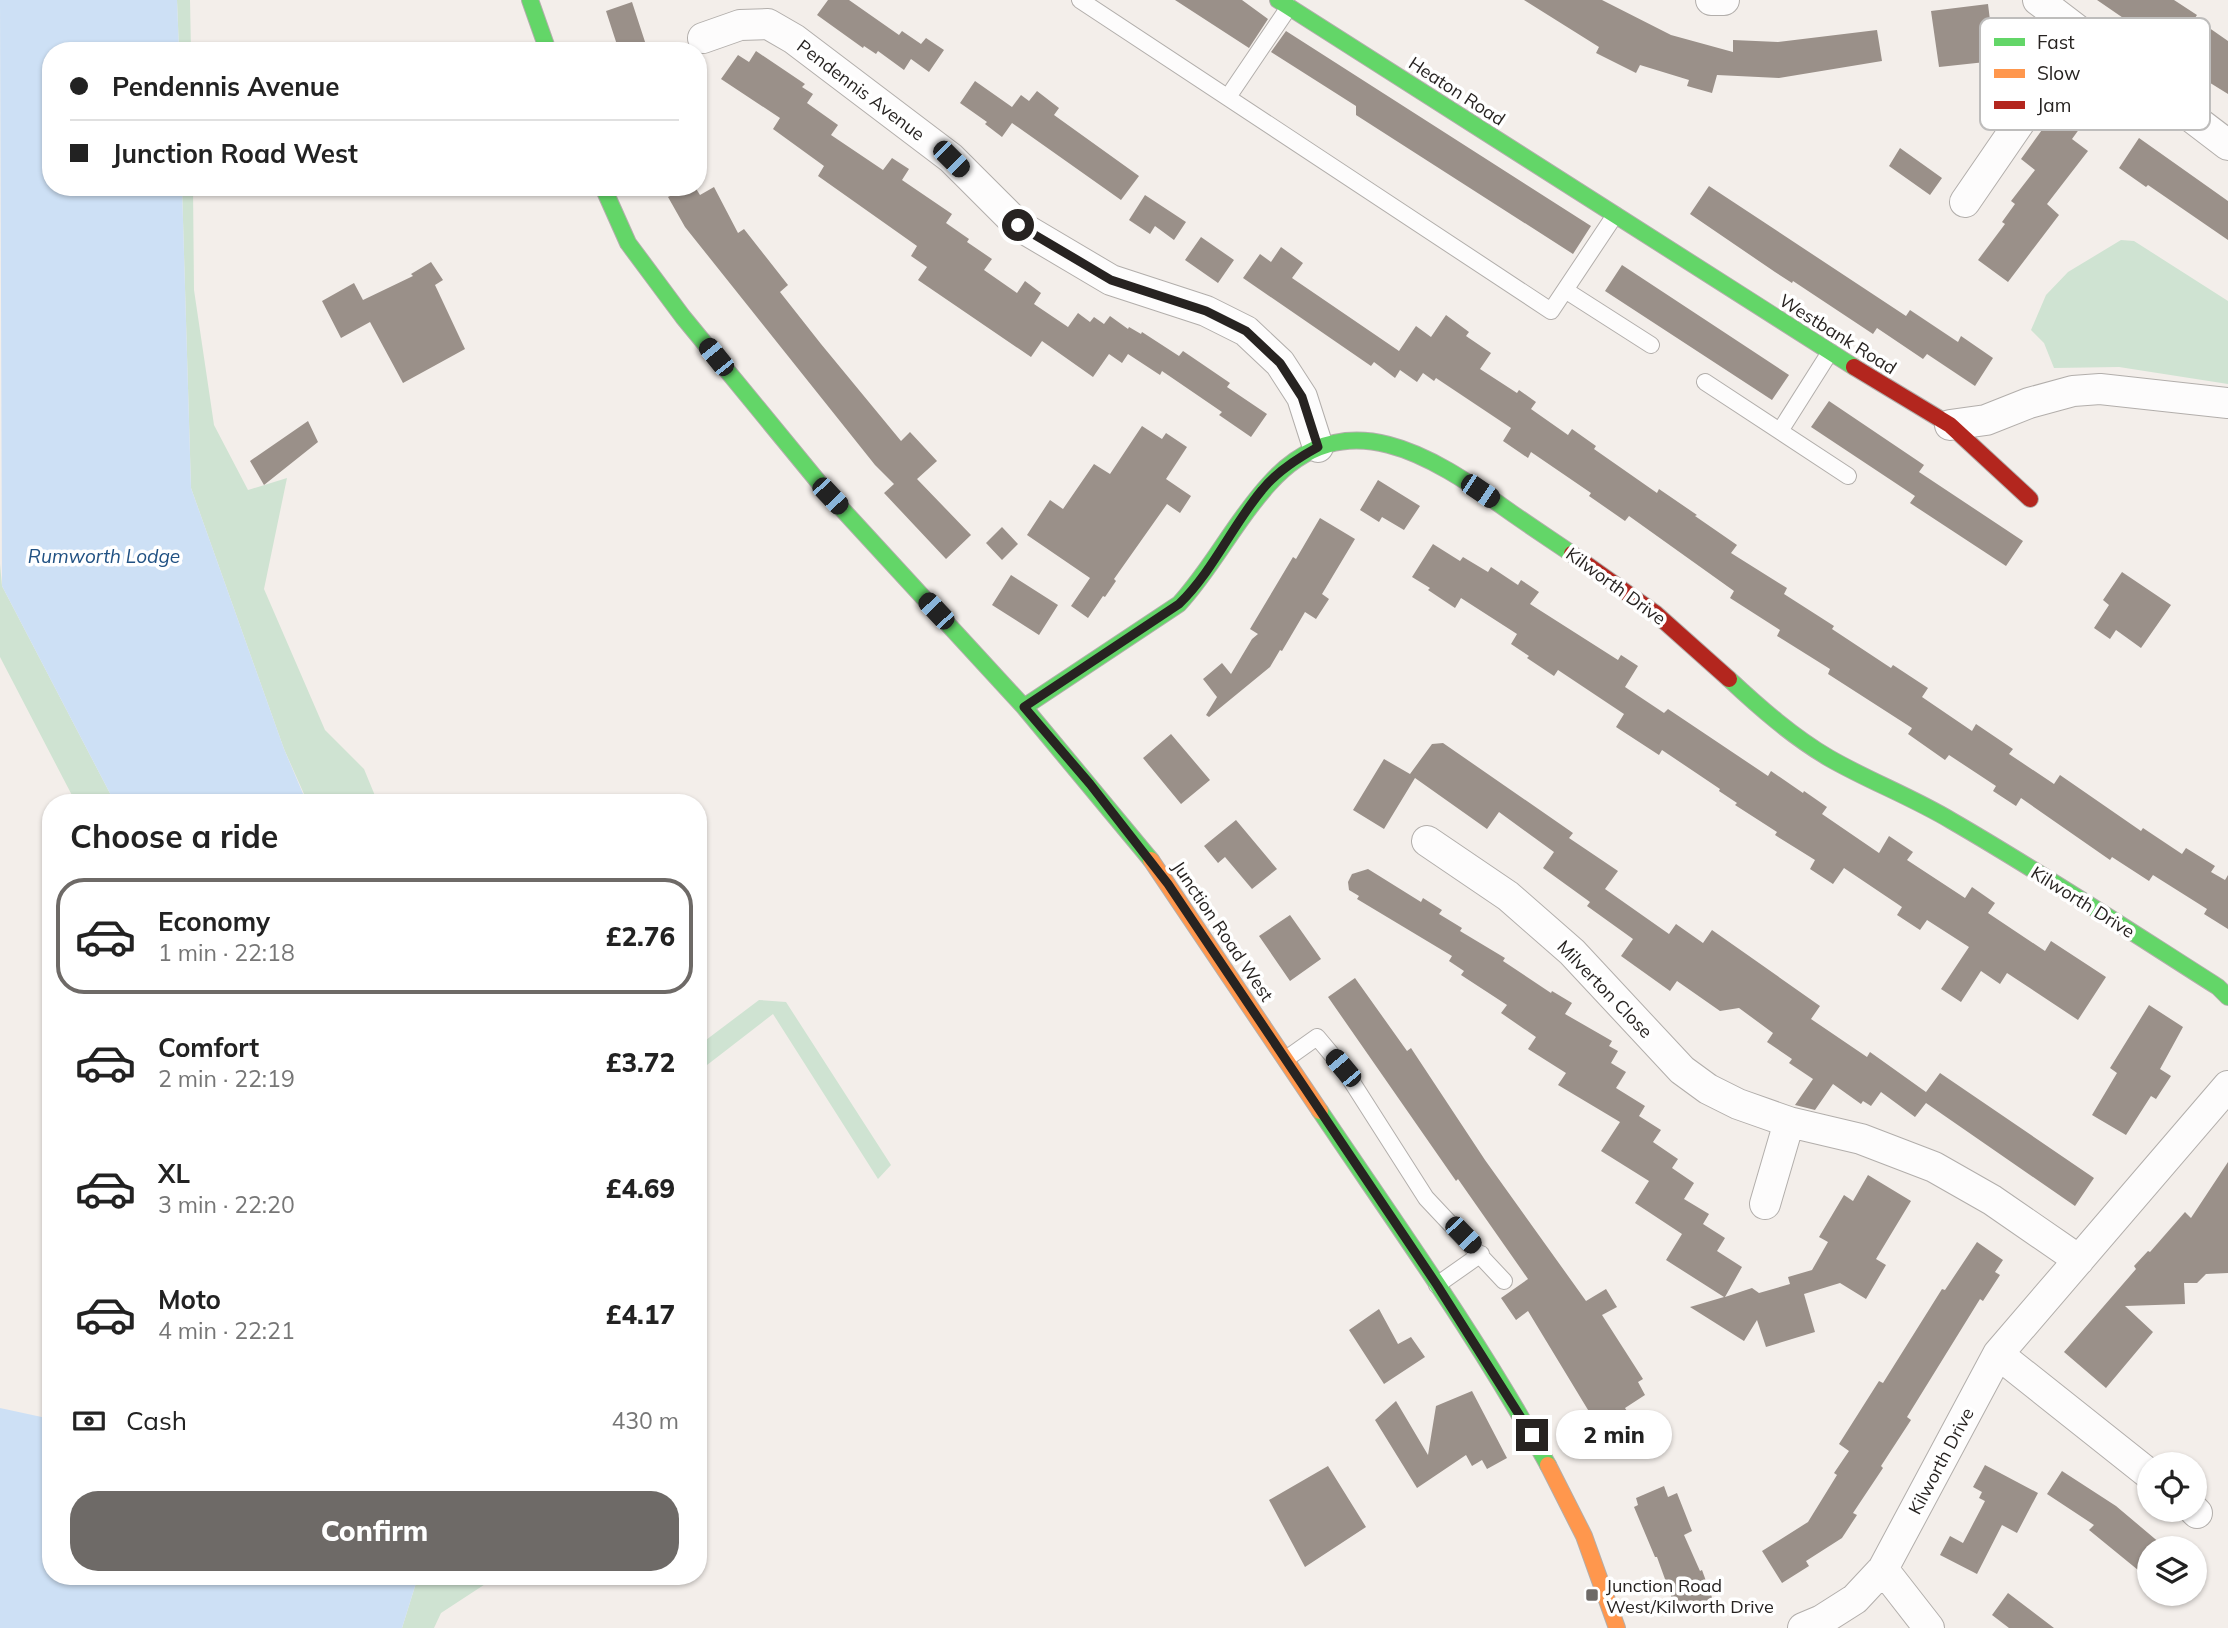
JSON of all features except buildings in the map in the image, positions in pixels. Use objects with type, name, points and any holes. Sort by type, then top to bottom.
[{"type":"street","points":[[530,0],[545,42]]},
{"type":"street","points":[[1711,0],[1724,0]]},
{"type":"street","points":[[2038,0],[2061,18]]},
{"type":"street","name":"Heaton Road","points":[[1284,3],[1615,215]]},
{"type":"street","name":"Pendennis Avenue","points":[[704,38],[740,25],[768,24],[794,39],[951,159],[1018,225],[1111,280],[1206,311],[1246,331],[1280,363],[1302,397],[1318,447]]},
{"type":"street","points":[[1965,202],[2014,130]]},
{"type":"street","points":[[2208,130],[2228,145]]},
{"type":"street","name":"Junction Road West","points":[[607,196],[628,243],[683,317],[830,496],[1024,707],[1154,864],[1437,1285],[1532,1435],[1584,1536],[1617,1628]]},
{"type":"street","name":"Westbank Road","points":[[1615,215],[1950,425],[2030,499]]},
{"type":"street","points":[[1950,425],[1986,420],[2029,403],[2073,391],[2100,389],[2228,403]]},
{"type":"street","name":"Kilworth Drive","points":[[1024,707],[1179,604],[1195,589],[1263,488],[1294,460],[1318,447],[1352,440],[1399,445],[1458,477],[1633,595],[1793,734],[1843,766],[1948,818],[2218,986],[2228,997]]},
{"type":"street","name":"Milverton Close","points":[[1427,841],[1508,896],[1563,944],[1682,1070],[1718,1094],[1789,1122],[1861,1139],[1934,1167],[1992,1200],[2079,1260]]},
{"type":"street","name":"Kilworth Drive","points":[[1803,1628],[1822,1620],[1855,1599],[1883,1569],[1998,1354],[2228,1086]]},
{"type":"street","points":[[1765,1204],[1789,1122]]},
{"type":"street","points":[[1998,1354],[2137,1464]]},
{"type":"street","points":[[1883,1569],[1929,1628]]},
{"type":"lane","points":[[1080,0],[1551,311],[1615,215]]},
{"type":"lane","points":[[1228,97],[1284,3]]},
{"type":"lane","points":[[1565,290],[1651,345]]},
{"type":"lane","points":[[1780,431],[1830,352]]},
{"type":"lane","points":[[1705,382],[1848,476]]},
{"type":"lane","points":[[1286,1059],[1317,1037],[1343,1068],[1426,1198],[1504,1281]]},
{"type":"lane","points":[[1437,1285],[1481,1254]]},
{"type":"green space","points":[[177,0],[190,0],[191,42],[179,42]]},
{"type":"green space","points":[[182,196],[193,196],[194,290],[214,425],[248,490],[287,478],[264,589],[325,730],[364,769],[374,794],[304,794],[284,749],[191,488]]},
{"type":"green space","points":[[2121,240],[2134,241],[2228,301],[2228,384],[2119,367],[2054,368],[2044,343],[2031,330],[2046,295],[2068,272]]},
{"type":"green space","points":[[0,564],[2,586],[110,794],[71,794],[0,657]]},
{"type":"green space","points":[[759,1000],[786,1002],[891,1165],[878,1179],[773,1014],[707,1065],[707,1039]]},
{"type":"green space","points":[[415,1585],[484,1585],[441,1613],[434,1628],[402,1628]]},
{"type":"water","name":"Rumworth Lodge","points":[[0,0],[177,0],[179,42],[42,42],[42,196],[182,196],[191,488],[284,749],[303,794],[110,794],[2,586]]},
{"type":"water","points":[[0,1408],[42,1417],[42,1585],[415,1585],[402,1628],[0,1628]]},
{"type":"traffic: fast","points":[[530,0],[545,42]]},
{"type":"traffic: fast","points":[[1278,0],[1854,367]]},
{"type":"traffic: fast","points":[[607,196],[628,243],[683,317],[830,496],[1024,707],[1151,860]]},
{"type":"traffic: fast","points":[[1024,707],[1179,604],[1269,484],[1298,458],[1328,445],[1358,441],[1388,445],[1419,455],[1478,489],[1572,554]]},
{"type":"traffic: fast","points":[[1729,679],[1777,721],[1815,749],[1937,812],[1986,841],[2218,987],[2228,997]]},
{"type":"traffic: fast","points":[[1320,1111],[1467,1330],[1548,1465]]},
{"type":"traffic: slow","points":[[1151,860],[1320,1111]]},
{"type":"traffic: slow","points":[[1548,1465],[1584,1536],[1617,1628]]},
{"type":"traffic: jam","points":[[1854,367],[1950,425],[2030,499]]},
{"type":"traffic: jam","points":[[1572,554],[1655,613],[1729,679]]},
{"type":"place","name":"Junction Road West/Kilworth Drive","points":[[1592,1595]]},
{"type":"route","points":[[1018,225],[1111,280],[1206,311],[1246,331],[1280,363],[1302,397],[1318,447],[1294,460],[1263,488],[1195,589],[1179,604],[1024,707],[1090,784],[1168,884],[1437,1285],[1532,1435]]}]
